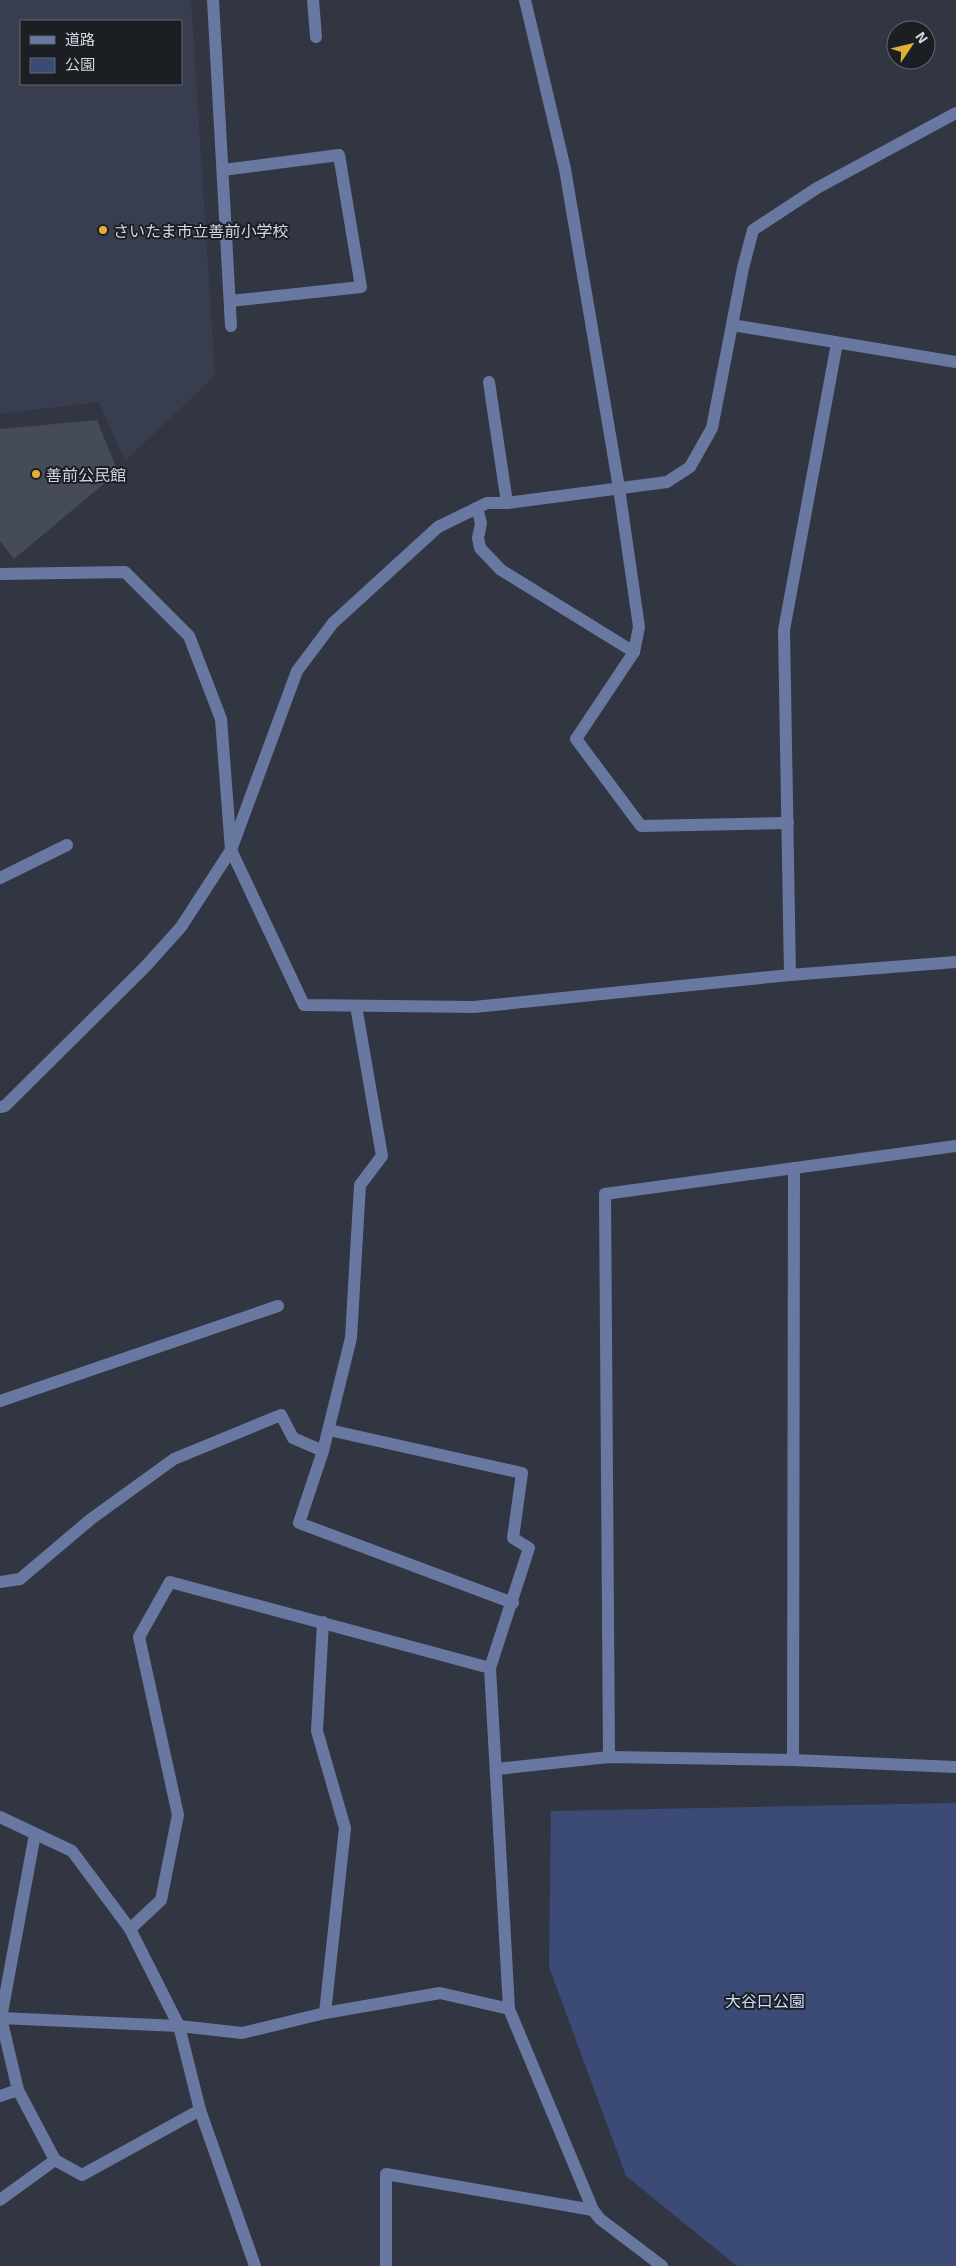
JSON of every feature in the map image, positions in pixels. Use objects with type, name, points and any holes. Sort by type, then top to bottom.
[{"type":"street","points":[[212,0],[231,326]]},
{"type":"street","points":[[313,0],[316,37]]},
{"type":"street","points":[[525,0],[565,169],[619,488],[639,627],[634,652],[576,740],[641,826],[788,822]]},
{"type":"street","points":[[0,1107],[5,1106],[151,960],[181,926],[231,850],[297,671],[333,623],[438,527],[477,508],[487,504],[667,482],[690,467],[712,428],[753,230],[817,188],[956,113]]},
{"type":"street","points":[[223,170],[339,155],[361,287],[230,301]]},
{"type":"street","points":[[732,325],[956,362]]},
{"type":"street","points":[[790,975],[784,630],[837,343]]},
{"type":"street","points":[[489,382],[507,503]]},
{"type":"street","points":[[477,508],[481,523],[478,538],[480,548],[501,570],[634,652]]},
{"type":"street","points":[[0,574],[125,572],[189,636],[221,719],[231,850],[304,1005],[474,1007],[790,975],[956,962]]},
{"type":"street","points":[[0,878],[67,845]]},
{"type":"street","points":[[356,1006],[382,1156],[360,1184],[351,1338],[329,1430],[299,1523],[512,1604]]},
{"type":"street","points":[[608,1757],[605,1194],[956,1146]]},
{"type":"street","points":[[793,1760],[794,1168]]},
{"type":"street","points":[[0,1400],[278,1306]]},
{"type":"street","points":[[0,1582],[20,1579],[91,1519],[174,1460],[281,1415],[293,1438],[323,1451]]},
{"type":"street","points":[[329,1430],[522,1473],[513,1538],[529,1548],[490,1668],[509,2009],[592,2210],[600,2219],[662,2266]]},
{"type":"street","points":[[130,1929],[161,1900],[178,1815],[138,1637],[170,1582],[490,1668]]},
{"type":"street","points":[[322,1622],[316,1731],[345,1828],[325,2013]]},
{"type":"street","points":[[497,1769],[608,1757],[793,1760],[956,1767]]},
{"type":"street","points":[[0,1817],[72,1851],[130,1929],[179,2026],[200,2110],[255,2266]]},
{"type":"street","points":[[34,1834],[1,2018],[18,2090],[55,2160],[82,2175],[200,2110]]},
{"type":"street","points":[[1,2018],[179,2026],[242,2033],[325,2013],[440,1993],[509,2009]]},
{"type":"street","points":[[0,2096],[18,2090]]},
{"type":"street","points":[[0,2200],[55,2160]]},
{"type":"street","points":[[386,2266],[386,2174],[592,2210]]},
{"type":"street","points":[[641,2251],[642,2266]]},
{"type":"shaded area","name":"さいたま市立善前小学校","points":[[0,0],[191,0],[215,376],[125,461],[99,402],[0,414]]},
{"type":"green space","name":"大谷口公園","points":[[956,1803],[956,2266],[737,2266],[626,2176],[549,1967],[551,1811]]},
{"type":"building","points":[[97,420],[118,472],[14,559],[0,541],[0,429]]},
{"type":"place","name":"さいたま市立善前小学校","points":[[103,230]]},
{"type":"place","name":"善前公民館","points":[[36,474]]}]
